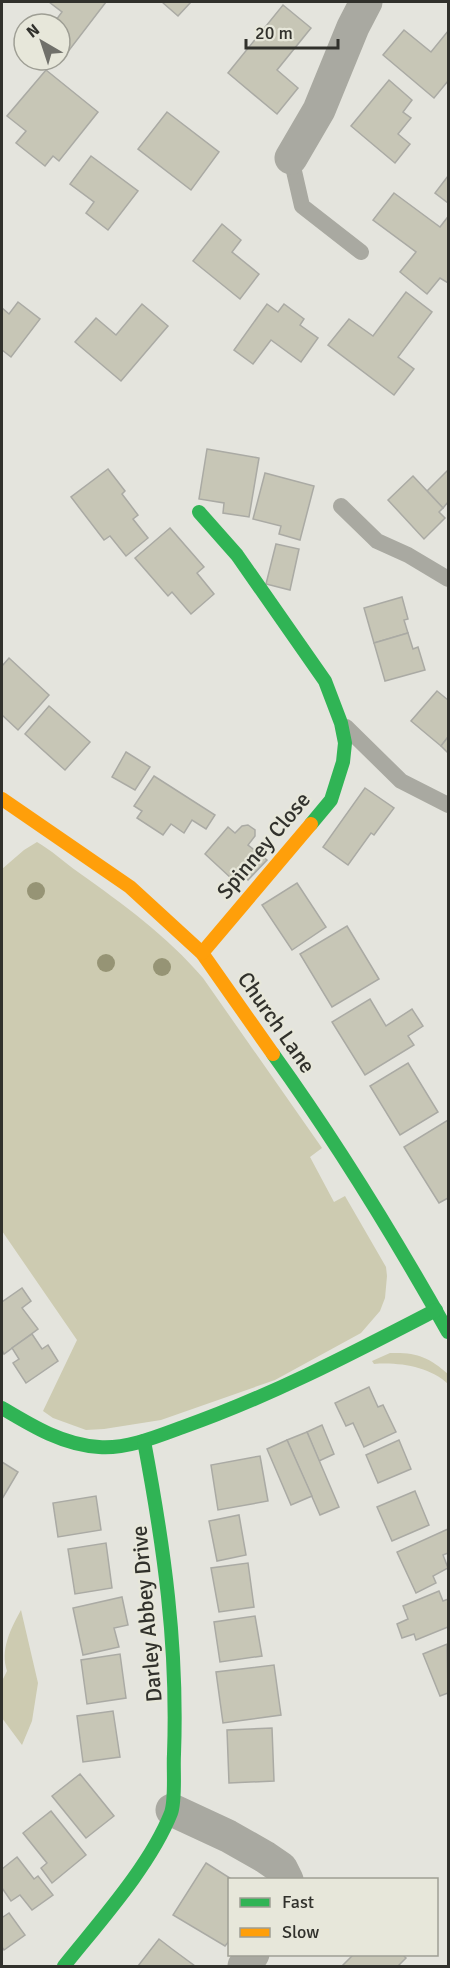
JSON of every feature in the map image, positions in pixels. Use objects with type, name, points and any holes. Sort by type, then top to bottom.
[{"type":"street","points":[[291,158],[319,110],[366,2]]},
{"type":"street","name":"Spinney Close","points":[[199,512],[237,555],[325,681],[341,723],[345,743],[343,762],[331,800],[202,953]]},
{"type":"street","name":"Church Lane","points":[[2,799],[130,887],[202,953],[324,1125],[392,1233],[448,1332]]},
{"type":"street","points":[[2,1408],[50,1436],[71,1442],[98,1448],[144,1441],[213,1418],[321,1369],[436,1310]]},
{"type":"street","name":"Darley Abbey Drive","points":[[64,1966],[122,1894],[160,1836],[172,1810],[176,1702],[174,1646],[160,1524],[144,1441]]},
{"type":"street","points":[[172,1810],[266,1857],[281,1868],[286,1878]]},
{"type":"lane","points":[[291,158],[302,206],[361,252]]},
{"type":"lane","points":[[341,506],[377,541],[408,555],[448,579]]},
{"type":"lane","name":"Spinney Close","points":[[341,723],[401,782],[448,805]]},
{"type":"shaded area","points":[[37,842],[144,921],[175,948],[203,978],[322,1148],[310,1157],[334,1202],[345,1196],[386,1267],[385,1298],[380,1311],[361,1333],[275,1380],[161,1420],[86,1430],[53,1418],[43,1411],[77,1340],[2,1231],[2,869]]},
{"type":"shaded area","points":[[390,1353],[407,1353],[435,1363],[448,1374],[448,1384],[424,1370],[404,1365],[374,1364],[372,1361]]},
{"type":"shaded area","points":[[21,1610],[38,1683],[32,1721],[22,1745],[2,1718],[2,1681],[7,1671],[5,1648]]},
{"type":"building","points":[[49,2],[106,2],[72,46],[72,12],[62,12]]},
{"type":"building","points":[[162,2],[191,2],[178,16]]},
{"type":"building","points":[[283,5],[311,28],[277,70],[298,88],[277,114],[228,73]]},
{"type":"building","points":[[404,30],[431,52],[448,31],[448,81],[434,98],[383,55]]},
{"type":"building","points":[[44,72],[48,72],[98,112],[59,161],[53,156],[45,166],[16,143],[26,131],[7,116]]},
{"type":"building","points":[[389,80],[412,100],[403,112],[411,118],[398,134],[410,144],[395,163],[351,126]]},
{"type":"building","points":[[167,112],[219,152],[191,190],[138,149]]},
{"type":"building","points":[[91,156],[138,191],[108,230],[86,213],[94,202],[70,184]]},
{"type":"building","points":[[448,176],[448,203],[435,193]]},
{"type":"building","points":[[394,193],[440,227],[448,219],[448,283],[440,278],[427,294],[400,272],[416,252],[373,220]]},
{"type":"building","points":[[222,224],[241,240],[232,252],[259,274],[240,299],[193,261]]},
{"type":"building","points":[[406,292],[432,312],[398,357],[414,369],[394,395],[328,345],[349,319],[373,336]]},
{"type":"building","points":[[18,302],[40,319],[11,357],[2,350],[2,308],[9,314]]},
{"type":"building","points":[[142,304],[168,326],[121,381],[75,342],[96,318],[116,335]]},
{"type":"building","points":[[267,304],[278,312],[284,304],[304,319],[300,325],[318,338],[301,362],[271,340],[253,364],[234,350]]},
{"type":"building","points":[[207,449],[259,458],[249,517],[223,513],[224,503],[199,499]]},
{"type":"building","points":[[108,469],[125,491],[122,494],[138,515],[133,519],[148,538],[126,556],[110,536],[104,540],[71,497]]},
{"type":"building","points":[[448,470],[448,502],[443,508],[427,491]]},
{"type":"building","points":[[265,473],[314,486],[300,540],[279,534],[281,526],[253,519]]},
{"type":"building","points":[[413,476],[443,508],[439,512],[445,518],[424,539],[388,500]]},
{"type":"building","points":[[170,528],[204,567],[197,573],[214,594],[191,614],[172,592],[168,596],[135,558]]},
{"type":"building","points":[[276,544],[299,549],[290,590],[266,584]]},
{"type":"building","points":[[402,597],[408,619],[404,620],[408,633],[374,643],[364,608]]},
{"type":"building","points":[[408,633],[413,649],[418,647],[425,670],[385,681],[374,643]]},
{"type":"building","points":[[9,658],[49,695],[18,730],[2,715],[2,666]]},
{"type":"building","points":[[437,691],[448,700],[448,737],[441,746],[411,721]]},
{"type":"building","points":[[49,706],[90,742],[65,770],[25,734]]},
{"type":"building","points":[[448,737],[448,753],[441,746]]},
{"type":"building","points":[[126,752],[150,767],[135,790],[112,777]]},
{"type":"building","points":[[154,776],[215,815],[206,829],[192,820],[184,833],[171,824],[163,835],[137,818],[142,811],[134,806]]},
{"type":"building","points":[[365,788],[394,808],[374,835],[371,833],[348,865],[323,847]]},
{"type":"building","points":[[248,825],[255,830],[255,836],[248,845],[267,860],[248,880],[238,872],[232,879],[205,854],[228,827],[235,833],[242,826]]},
{"type":"building","points":[[297,883],[326,927],[292,950],[262,905]]},
{"type":"building","points":[[347,926],[379,979],[332,1007],[300,954]]},
{"type":"building","points":[[370,999],[386,1026],[412,1009],[423,1026],[408,1036],[414,1045],[365,1075],[332,1022]]},
{"type":"building","points":[[408,1063],[438,1112],[400,1135],[370,1086]]},
{"type":"building","points":[[448,1120],[448,1198],[439,1203],[404,1147]]},
{"type":"building","points":[[22,1288],[31,1301],[22,1308],[38,1329],[4,1354],[2,1350],[2,1302]]},
{"type":"building","points":[[32,1334],[42,1349],[48,1345],[58,1361],[26,1383],[13,1363],[19,1359],[12,1348]]},
{"type":"building","points":[[369,1387],[378,1407],[383,1405],[396,1432],[364,1447],[353,1423],[346,1426],[335,1403]]},
{"type":"building","points":[[322,1425],[334,1454],[319,1461],[307,1432]]},
{"type":"building","points":[[307,1432],[339,1507],[320,1515],[287,1440]]},
{"type":"building","points":[[287,1440],[312,1496],[291,1505],[267,1449]]},
{"type":"building","points":[[399,1440],[411,1469],[378,1483],[366,1455]]},
{"type":"building","points":[[260,1456],[268,1501],[218,1510],[211,1465]]},
{"type":"building","points":[[2,1462],[18,1472],[2,1499]]},
{"type":"building","points":[[415,1491],[429,1525],[392,1541],[377,1507]]},
{"type":"building","points":[[96,1496],[101,1530],[58,1537],[53,1503]]},
{"type":"building","points":[[239,1515],[246,1555],[217,1561],[209,1521]]},
{"type":"building","points":[[448,1529],[448,1553],[443,1555],[448,1568],[433,1576],[436,1583],[416,1593],[397,1552]]},
{"type":"building","points":[[106,1543],[112,1588],[75,1594],[68,1549]]},
{"type":"building","points":[[248,1563],[254,1607],[219,1612],[211,1568]]},
{"type":"building","points":[[439,1591],[443,1601],[448,1599],[448,1627],[416,1640],[414,1634],[402,1638],[397,1624],[408,1619],[403,1606]]},
{"type":"building","points":[[122,1597],[128,1625],[114,1628],[119,1647],[83,1655],[73,1608]]},
{"type":"building","points":[[255,1616],[262,1656],[220,1662],[214,1622]]},
{"type":"building","points":[[447,1644],[448,1693],[440,1696],[423,1654]]},
{"type":"building","points":[[120,1654],[126,1698],[87,1704],[81,1660]]},
{"type":"building","points":[[274,1665],[281,1715],[223,1723],[216,1672]]},
{"type":"building","points":[[113,1711],[120,1757],[83,1762],[77,1716]]},
{"type":"building","points":[[272,1728],[274,1781],[229,1783],[227,1730]]},
{"type":"building","points":[[80,1774],[114,1816],[86,1838],[52,1796]]},
{"type":"building","points":[[51,1811],[86,1855],[52,1883],[41,1868],[47,1863],[23,1833]]},
{"type":"building","points":[[17,1857],[34,1879],[38,1876],[53,1895],[32,1910],[20,1895],[11,1901],[2,1888],[2,1869]]},
{"type":"building","points":[[206,1863],[230,1878],[228,1878],[228,1942],[225,1946],[173,1915]]},
{"type":"building","points":[[9,1913],[25,1935],[4,1950],[2,1947],[2,1915],[3,1917]]},
{"type":"building","points":[[159,1939],[172,1949],[195,1966],[138,1966]]},
{"type":"building","points":[[352,1956],[404,1956],[406,1958],[398,1966],[342,1966]]},
{"type":"traffic: fast","points":[[199,512],[237,555],[325,681],[341,723],[345,743],[343,762],[331,800],[311,824]]},
{"type":"traffic: fast","points":[[273,1054],[320,1121],[364,1190],[448,1332]]},
{"type":"traffic: fast","points":[[2,1408],[36,1428],[73,1443],[99,1447],[131,1444],[216,1415],[280,1388],[436,1310]]},
{"type":"traffic: fast","points":[[64,1966],[137,1873],[162,1833],[173,1807],[175,1714],[172,1635],[158,1519],[144,1441]]},
{"type":"traffic: slow","points":[[2,799],[130,887],[202,953],[273,1054]]},
{"type":"traffic: slow","points":[[202,953],[311,824]]}]
